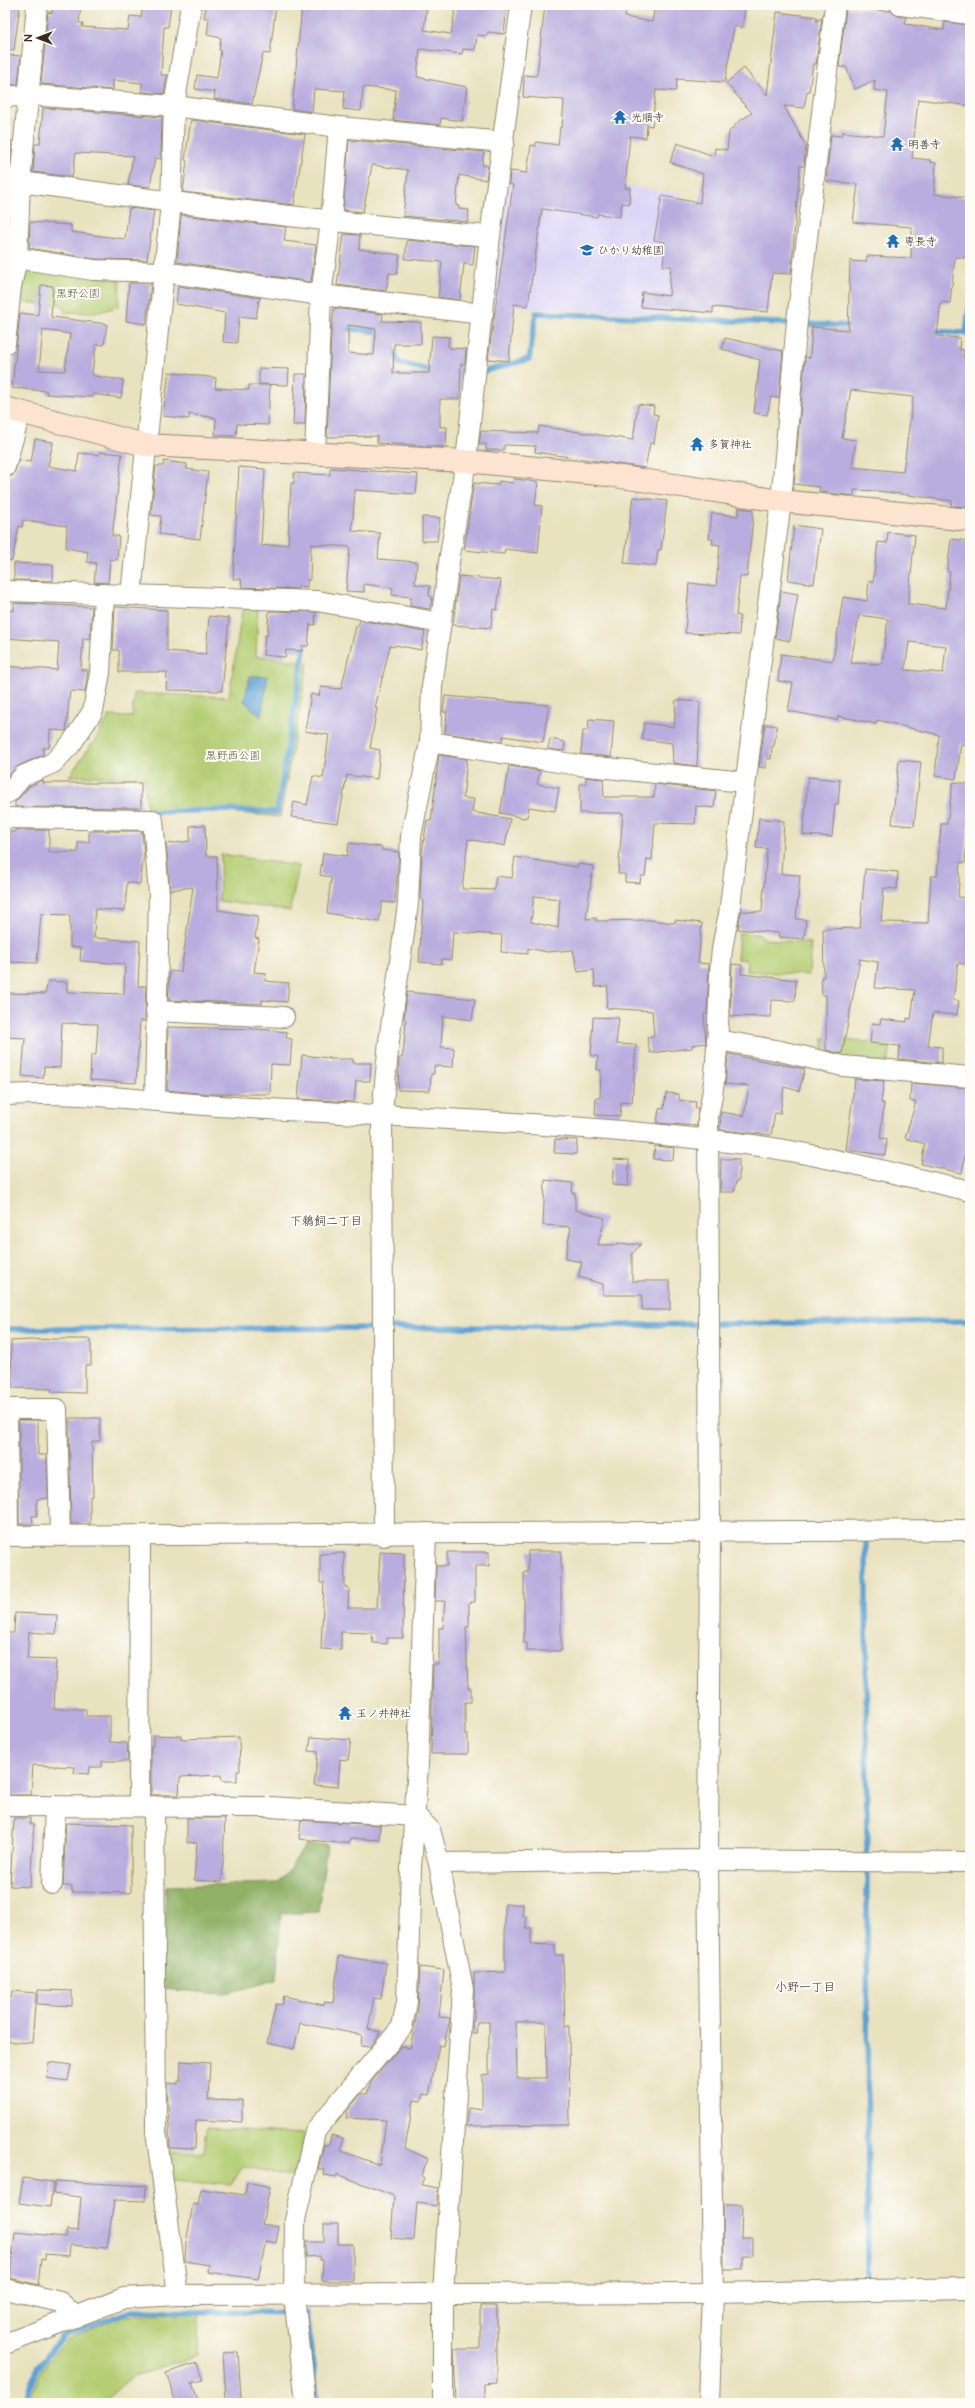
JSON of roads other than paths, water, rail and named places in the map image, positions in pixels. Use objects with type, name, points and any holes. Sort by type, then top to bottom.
[{"type":"street","points":[[5,344],[11,287],[17,258],[13,180],[30,95],[37,5]]},
{"type":"street","points":[[131,595],[145,445],[171,202],[174,106],[192,5]]},
{"type":"street","points":[[384,1536],[382,1114],[389,1041],[408,904],[411,836],[430,742],[432,687],[466,461],[483,314],[490,236],[522,5]]},
{"type":"street","points":[[709,2403],[713,2293],[708,1860],[710,1530],[709,1340],[707,1315],[708,1116],[712,1099],[717,1040],[721,957],[729,914],[744,782],[781,501],[797,321],[835,5]]},
{"type":"street","points":[[900,5],[970,14]]},
{"type":"street","points":[[5,97],[30,95],[174,106],[339,127],[504,142]]},
{"type":"street","points":[[316,454],[321,296],[331,221],[339,127]]},
{"type":"street","points":[[13,180],[171,202],[331,221],[490,236]]},
{"type":"street","points":[[17,258],[93,270],[164,272],[321,296],[483,314]]},
{"type":"street","points":[[5,467],[13,410],[145,445],[466,461],[608,475],[781,501],[970,520]]},
{"type":"street","points":[[5,591],[317,601],[441,623]]},
{"type":"street","points":[[5,794],[9,792],[23,776],[52,763],[70,744],[93,711],[100,673],[104,594]]},
{"type":"street","points":[[430,742],[578,765],[744,782]]},
{"type":"street","points":[[5,818],[153,820],[159,894],[155,1100]]},
{"type":"street","points":[[156,1011],[284,1017]]},
{"type":"street","points":[[717,1040],[776,1050],[843,1066],[970,1077]]},
{"type":"street","points":[[5,1095],[24,1094],[155,1100],[607,1130],[747,1144],[818,1157],[970,1191]]},
{"type":"street","points":[[60,1536],[57,1409],[6,1408],[6,1536],[60,1536],[140,1536],[384,1536],[426,1533],[710,1530],[970,1530]]},
{"type":"street","points":[[306,2403],[294,2295],[295,2220],[315,2130],[402,2027],[407,2002],[411,1868],[416,1816],[426,1533]]},
{"type":"street","points":[[140,1536],[156,2131],[178,2295]]},
{"type":"street","points":[[5,1806],[270,1806],[416,1816],[430,1830],[439,1863],[463,1989],[443,2293],[443,2403]]},
{"type":"street","points":[[52,1884],[56,1806]]},
{"type":"street","points":[[439,1863],[708,1860],[970,1862]]},
{"type":"street","points":[[5,2288],[60,2302],[76,2317]]},
{"type":"street","points":[[5,2344],[124,2298],[178,2295],[713,2293],[970,2288]]},
{"type":"water","points":[[250,676],[268,676],[261,717],[244,701]]},
{"type":"waterway","points":[[932,331],[966,333],[970,300]]},
{"type":"waterway","points":[[454,370],[485,371],[529,359],[536,313],[855,326]]},
{"type":"waterway","points":[[323,326],[382,332]]},
{"type":"waterway","points":[[391,344],[399,363],[427,370],[437,370]]},
{"type":"waterway","points":[[154,812],[221,810],[277,812],[306,639]]},
{"type":"waterway","points":[[5,1329],[391,1328],[970,1321]]},
{"type":"waterway","points":[[866,1543],[868,2280]]},
{"type":"waterway","points":[[25,2403],[37,2370],[62,2336],[132,2311],[306,2313],[318,2403]]},
{"type":"place","name":"光順寺","points":[[620,117]]},
{"type":"place","name":"明善寺","points":[[897,144]]},
{"type":"place","name":"専長寺","points":[[893,241]]},
{"type":"place","name":"ひかり幼稚園","points":[[587,250]]},
{"type":"place","name":"多賀神社","points":[[697,444]]},
{"type":"place","name":"玉ノ井神社","points":[[345,1713]]},
{"type":"district","name":"下鵜飼二丁目","points":[[326,1221]]},
{"type":"district","name":"小野一丁目","points":[[805,1987]]},
{"type":"park label","name":"黒野公園","points":[[78,293]]},
{"type":"park label","name":"黒野西公園","points":[[233,755]]}]
